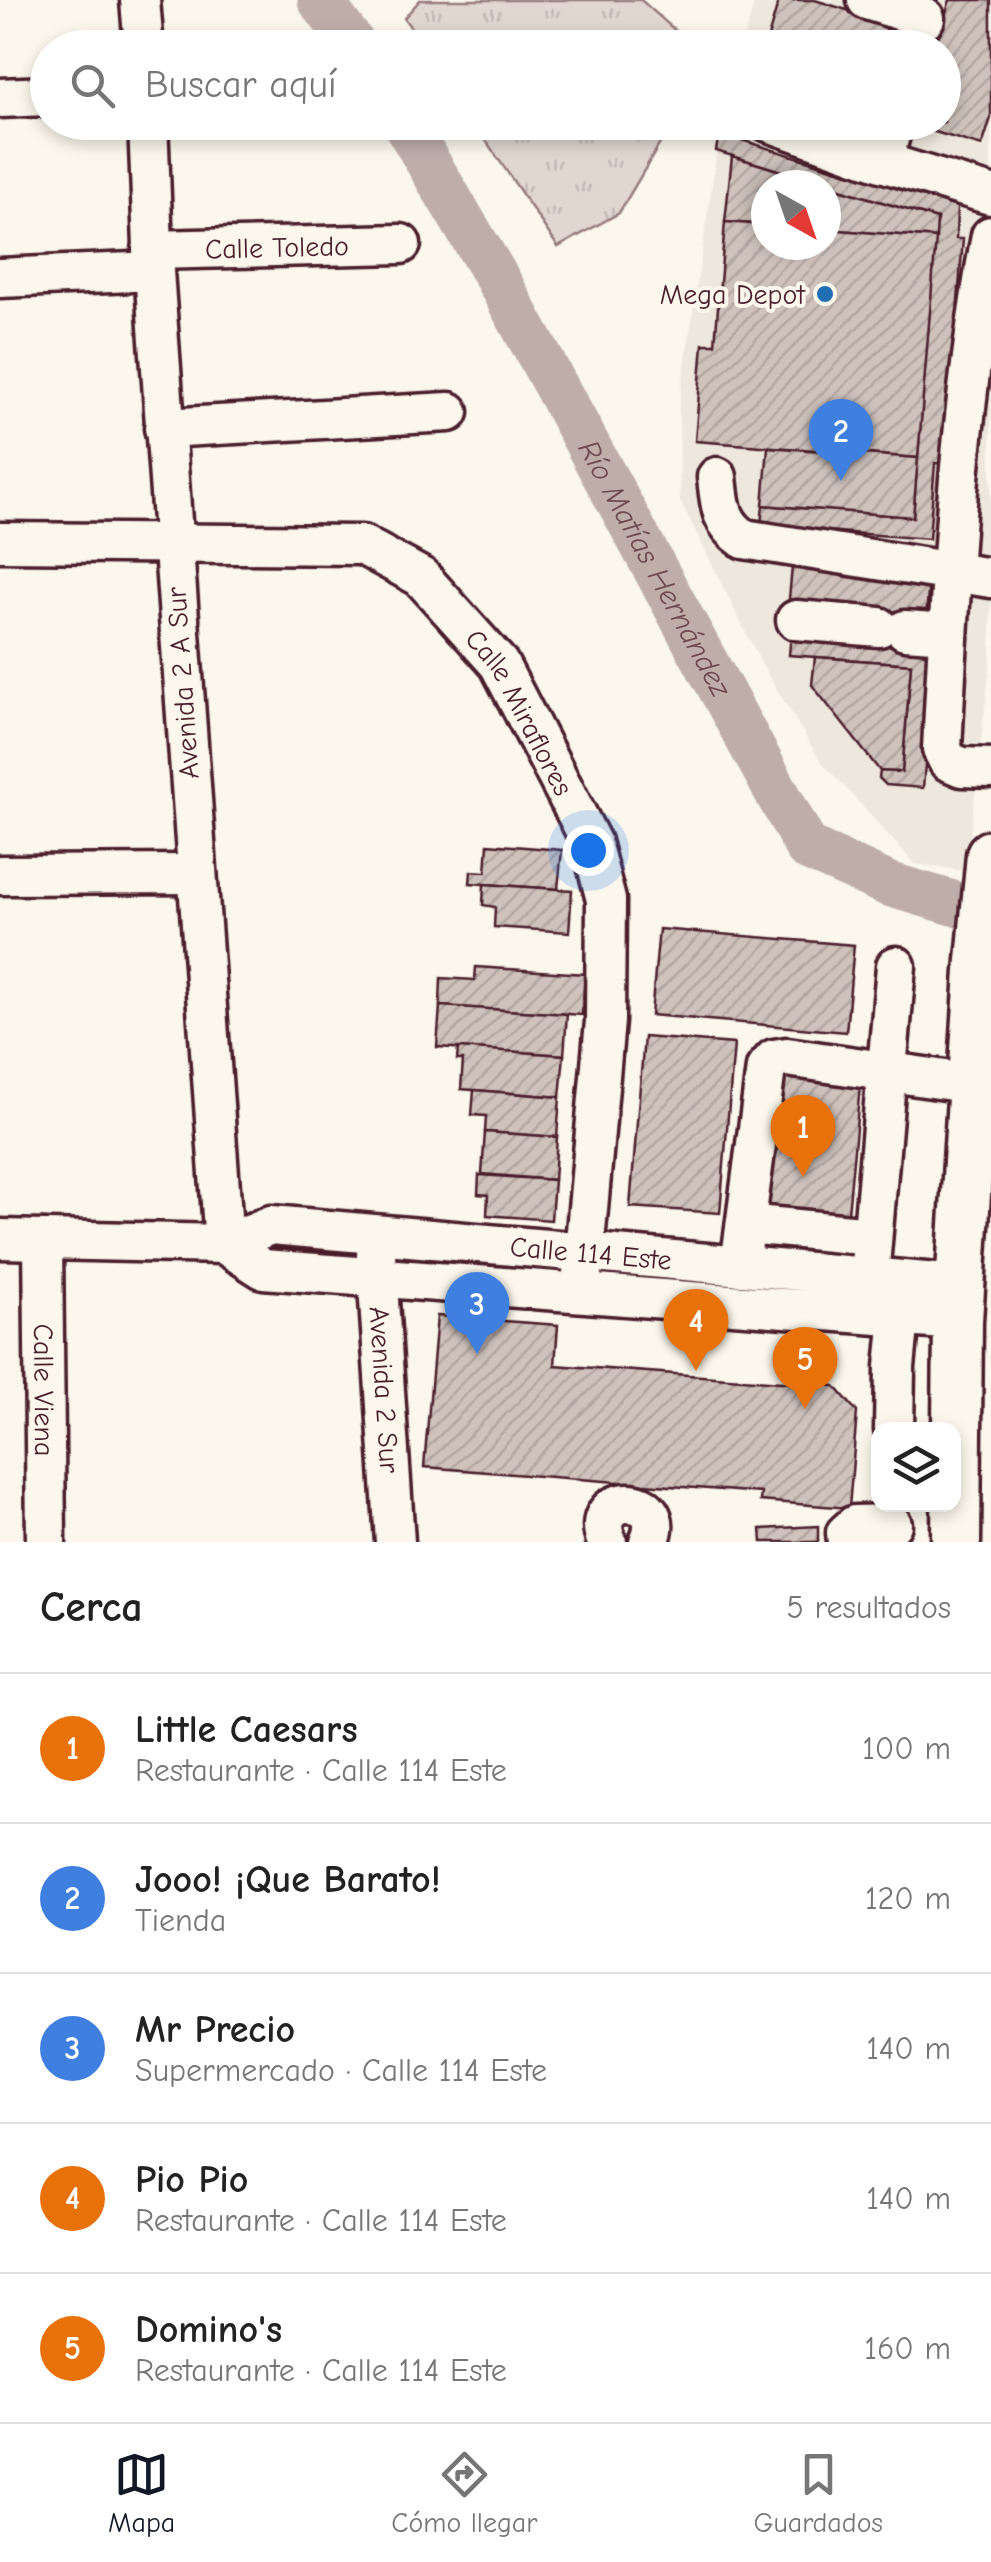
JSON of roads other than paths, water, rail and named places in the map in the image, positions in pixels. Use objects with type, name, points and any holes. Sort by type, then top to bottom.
[{"type":"main road","points":[[956,1542],[959,1303],[978,1198],[973,1084],[991,855]]},
{"type":"street","points":[[140,0],[142,30]]},
{"type":"street","points":[[867,0],[924,22]]},
{"type":"street","points":[[0,98],[30,97]]},
{"type":"street","name":"Avenida 2 A Sur","points":[[149,140],[164,428],[224,1244]]},
{"type":"street","points":[[820,140],[991,195]]},
{"type":"street","points":[[882,162],[889,140]]},
{"type":"street","points":[[991,236],[982,284],[951,574],[942,749],[948,761],[991,768]]},
{"type":"street","name":"Calle Toledo","points":[[0,278],[153,261],[401,244]]},
{"type":"street","points":[[164,428],[449,412]]},
{"type":"street","points":[[717,477],[720,512],[730,528],[744,539],[991,578]]},
{"type":"street","name":"Calle Miraflores","points":[[0,542],[362,545],[421,577],[499,664],[591,842],[606,900],[605,1021],[580,1294]]},
{"type":"street","points":[[796,620],[948,633]]},
{"type":"street","points":[[0,875],[196,874]]},
{"type":"street","points":[[869,1277],[896,966]]},
{"type":"street","points":[[740,1266],[766,1068],[774,1060],[787,1057],[973,1084]]},
{"type":"street","points":[[746,1224],[872,1236]]},
{"type":"street","name":"Calle 114 Este","points":[[0,1238],[224,1244],[270,1225],[869,1277],[959,1303]]},
{"type":"street","name":"Avenida 2 Sur","points":[[375,1235],[396,1542]]},
{"type":"street","name":"Calle Viena","points":[[43,1240],[46,1542]]},
{"type":"street","name":"Calle 114 Este","points":[[224,1244],[263,1268],[580,1294],[900,1318],[959,1303]]},
{"type":"street","points":[[894,1422],[900,1318]]},
{"type":"street","points":[[607,1542],[603,1530],[606,1514],[627,1502],[650,1512],[654,1529],[649,1542]]},
{"type":"street","points":[[847,1542],[846,1533],[855,1525],[893,1524]]},
{"type":"waterway","name":"Río Matías Hernández","points":[[320,0],[342,30]]},
{"type":"waterway","name":"Río Matías Hernández","points":[[415,140],[498,280],[807,848],[888,884],[991,914]]},
{"type":"place","name":"Mega Depot","points":[[825,294]]},
{"type":"place","name":"Jooo! ¡Que Barato!","points":[[841,481]]},
{"type":"place","name":"Little Caesars","points":[[803,1177]]},
{"type":"place","name":"Mr Precio","points":[[477,1354]]},
{"type":"place","name":"Pio Pio","points":[[696,1371]]},
{"type":"place","name":"Domino's","points":[[805,1409]]}]
